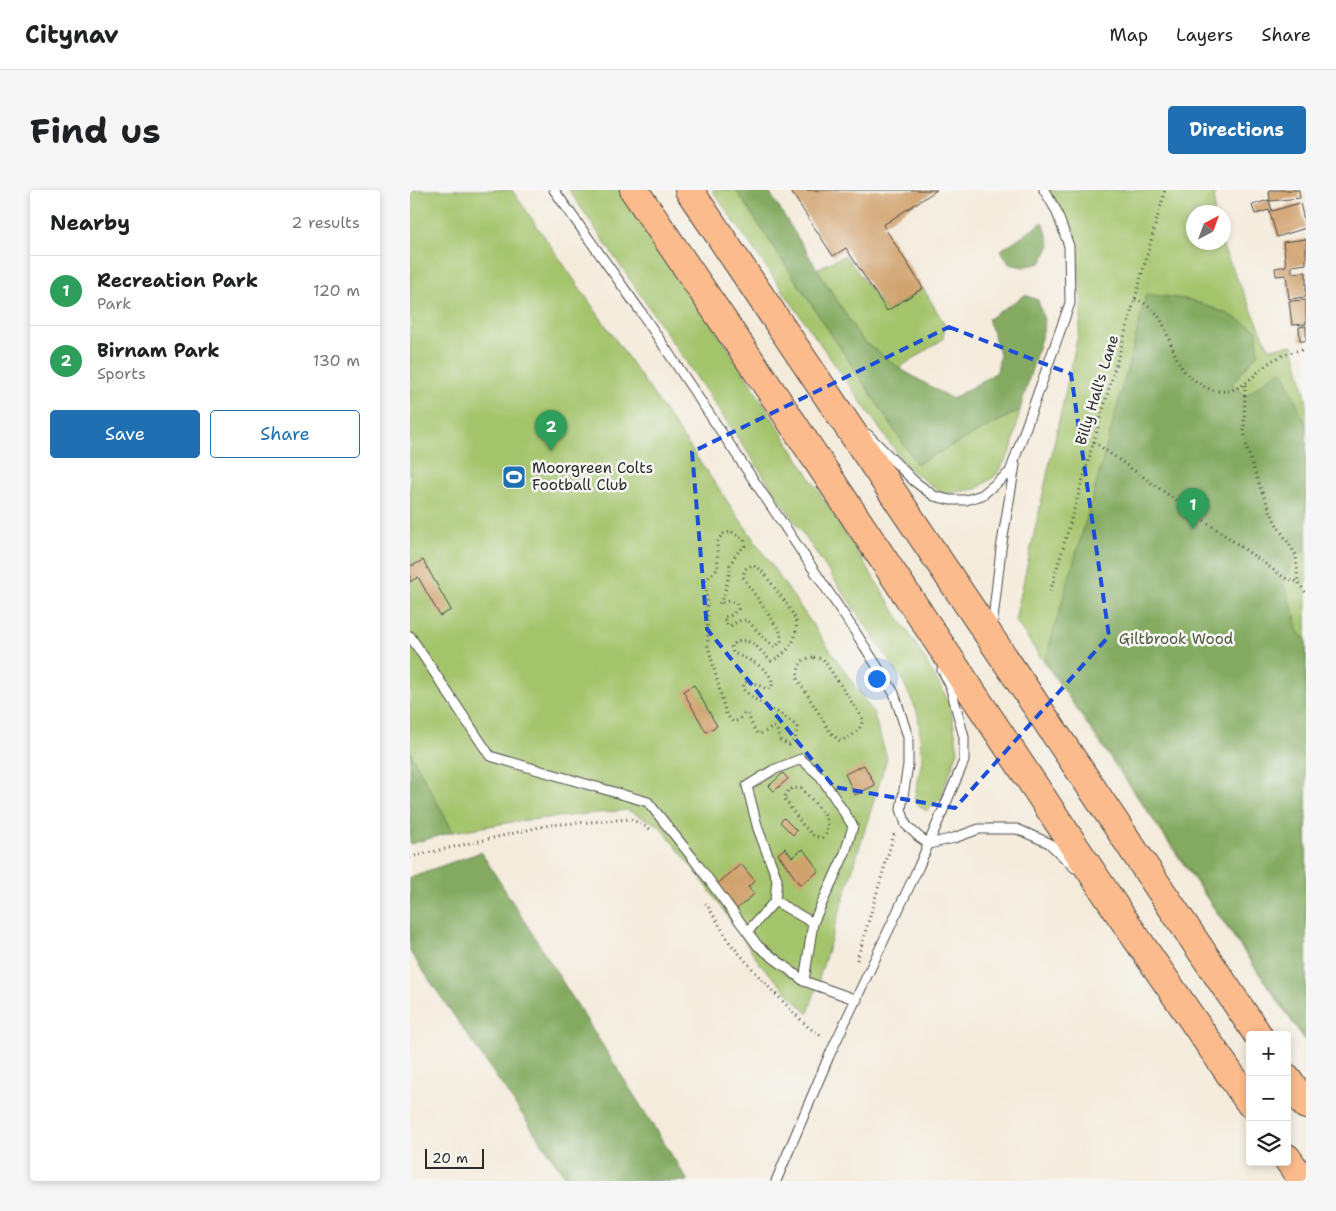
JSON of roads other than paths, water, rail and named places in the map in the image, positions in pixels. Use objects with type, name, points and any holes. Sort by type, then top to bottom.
[{"type":"highway","points":[[634,190],[902,586],[1119,913],[1246,1097]]},
{"type":"highway","points":[[689,190],[830,396],[991,640],[1255,1031]]},
{"type":"highway","points":[[1291,1084],[1306,1105]]},
{"type":"highway","points":[[1291,1164],[1303,1181]]},
{"type":"lane","points":[[554,190],[641,312],[854,630],[894,693],[908,737],[908,765],[901,809],[906,825],[929,844],[980,829],[1018,829],[1048,843],[1119,913]]},
{"type":"lane","points":[[830,396],[914,481],[934,496],[950,500],[966,500],[982,495],[1000,482],[1010,472],[1070,303],[1069,246],[1056,210],[1044,190]]},
{"type":"lane","points":[[991,640],[1001,549],[1016,455]]},
{"type":"lane","points":[[902,586],[929,646]]},
{"type":"lane","points":[[410,636],[490,756],[648,802],[758,946],[804,981],[857,1000]]},
{"type":"lane","points":[[776,1181],[835,1046],[929,844],[964,761],[964,737],[950,686],[938,662]]},
{"type":"lane","points":[[748,931],[776,901],[777,879],[758,829],[747,786],[773,770],[801,759],[821,777],[854,826],[813,923],[804,981]]},
{"type":"lane","points":[[776,901],[813,923]]},
{"type":"place","name":"Birnam Park","points":[[551,451]]},
{"type":"place","name":"Moorgreen Colts Football Club","points":[[514,477]]},
{"type":"place","name":"Recreation Park","points":[[1193,529]]},
{"type":"park label","name":"Giltbrook Wood","points":[[1176,639]]}]
